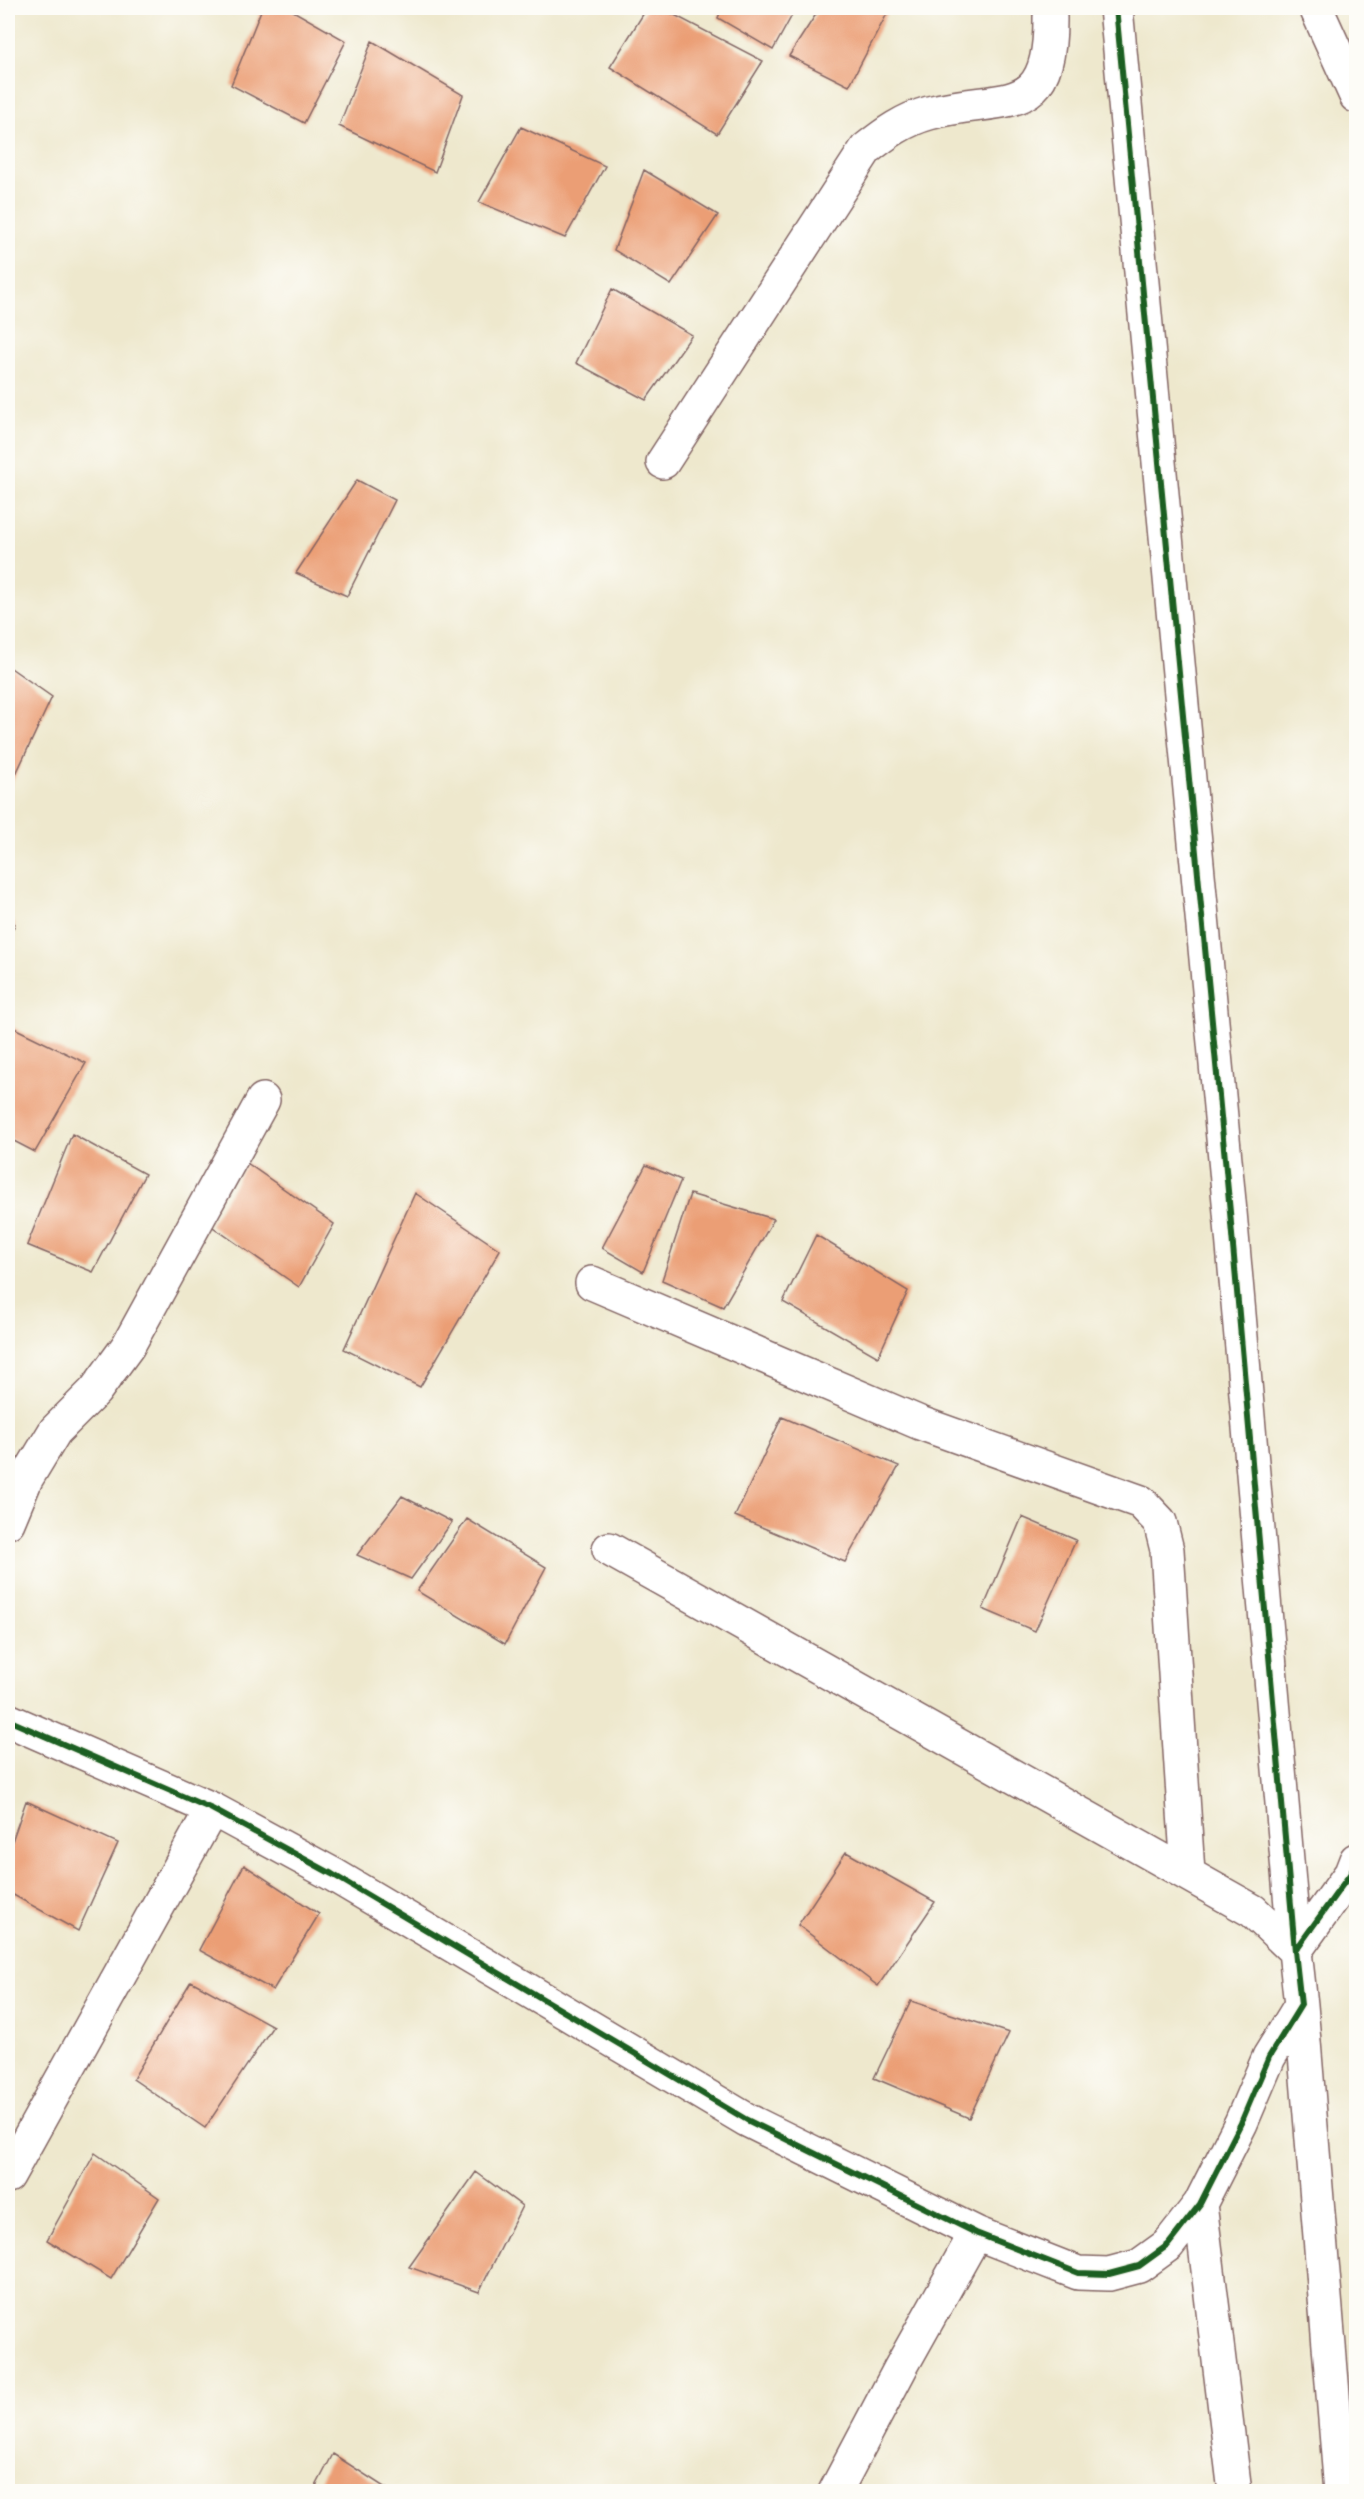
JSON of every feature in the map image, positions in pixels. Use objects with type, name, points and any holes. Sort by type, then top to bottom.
[{"type":"street","points":[[1116,8],[1230,1212],[1301,2005],[1341,2492]]},
{"type":"street","points":[[1316,8],[1356,96]]},
{"type":"street","points":[[663,462],[866,149],[898,124],[930,113],[1006,102],[1027,92],[1041,78],[1050,50],[1048,11]]},
{"type":"street","points":[[8,1522],[26,1479],[55,1431],[95,1390],[128,1346],[263,1100]]},
{"type":"street","points":[[592,1283],[920,1423],[1029,1464],[1141,1502],[1160,1522],[1167,1550],[1188,1873]]},
{"type":"street","points":[[609,1549],[1253,1911],[1295,1951]]},
{"type":"street","points":[[8,1720],[212,1809],[332,1874],[747,2120],[976,2234],[1078,2273],[1109,2274],[1139,2266],[1168,2245],[1200,2204],[1241,2123],[1269,2057],[1301,2005]]},
{"type":"street","points":[[8,2176],[212,1809]]},
{"type":"street","points":[[1295,1951],[1351,1873],[1356,1860]]},
{"type":"street","points":[[1200,2204],[1235,2492]]},
{"type":"street","points":[[835,2492],[901,2367],[976,2234]]},
{"type":"building","points":[[262,8],[288,8],[346,41],[304,123],[231,85]]},
{"type":"building","points":[[647,8],[661,8],[763,61],[717,134],[610,67]]},
{"type":"building","points":[[722,8],[796,8],[773,50],[718,18]]},
{"type":"building","points":[[820,8],[890,8],[849,86],[789,56]]},
{"type":"building","points":[[372,41],[463,95],[435,172],[339,126]]},
{"type":"building","points":[[521,127],[605,166],[565,238],[479,202]]},
{"type":"building","points":[[644,170],[718,215],[671,285],[614,250]]},
{"type":"building","points":[[612,289],[692,335],[646,400],[576,363]]},
{"type":"building","points":[[357,480],[395,500],[347,596],[296,573]]},
{"type":"building","points":[[8,666],[52,697],[8,791]]},
{"type":"building","points":[[8,918],[15,924],[8,940]]},
{"type":"building","points":[[8,1025],[86,1063],[35,1152],[8,1138]]},
{"type":"building","points":[[72,1134],[145,1174],[93,1272],[27,1245]]},
{"type":"building","points":[[247,1163],[334,1224],[299,1287],[210,1225]]},
{"type":"building","points":[[646,1165],[681,1180],[643,1272],[602,1248]]},
{"type":"building","points":[[415,1193],[500,1250],[420,1387],[344,1349]]},
{"type":"building","points":[[690,1194],[774,1219],[723,1307],[662,1280]]},
{"type":"building","points":[[816,1235],[908,1291],[878,1357],[783,1302]]},
{"type":"building","points":[[782,1417],[899,1466],[845,1562],[735,1516]]},
{"type":"building","points":[[402,1496],[452,1522],[411,1579],[357,1555]]},
{"type":"building","points":[[1022,1517],[1076,1540],[1035,1631],[983,1609]]},
{"type":"building","points":[[467,1519],[546,1567],[505,1644],[417,1591]]},
{"type":"building","points":[[26,1801],[118,1843],[78,1931],[8,1892],[8,1853]]},
{"type":"building","points":[[846,1852],[935,1902],[878,1986],[798,1925]]},
{"type":"building","points":[[244,1865],[319,1914],[273,1990],[199,1950]]},
{"type":"building","points":[[191,1981],[273,2026],[205,2128],[133,2079]]},
{"type":"building","points":[[911,2001],[1009,2033],[969,2118],[874,2078]]},
{"type":"building","points":[[95,2153],[159,2198],[111,2279],[47,2240]]},
{"type":"building","points":[[476,2172],[522,2206],[479,2292],[409,2267]]},
{"type":"building","points":[[333,2454],[392,2492],[313,2492]]},
{"type":"cycle path","points":[[1116,8],[1230,1212],[1295,1951]]},
{"type":"cycle path","points":[[8,1720],[212,1809],[332,1874],[747,2120],[976,2233],[1078,2273],[1109,2274],[1139,2266],[1168,2245],[1200,2204],[1241,2123],[1269,2057],[1301,2005],[1295,1951],[1351,1873],[1356,1860]]}]
